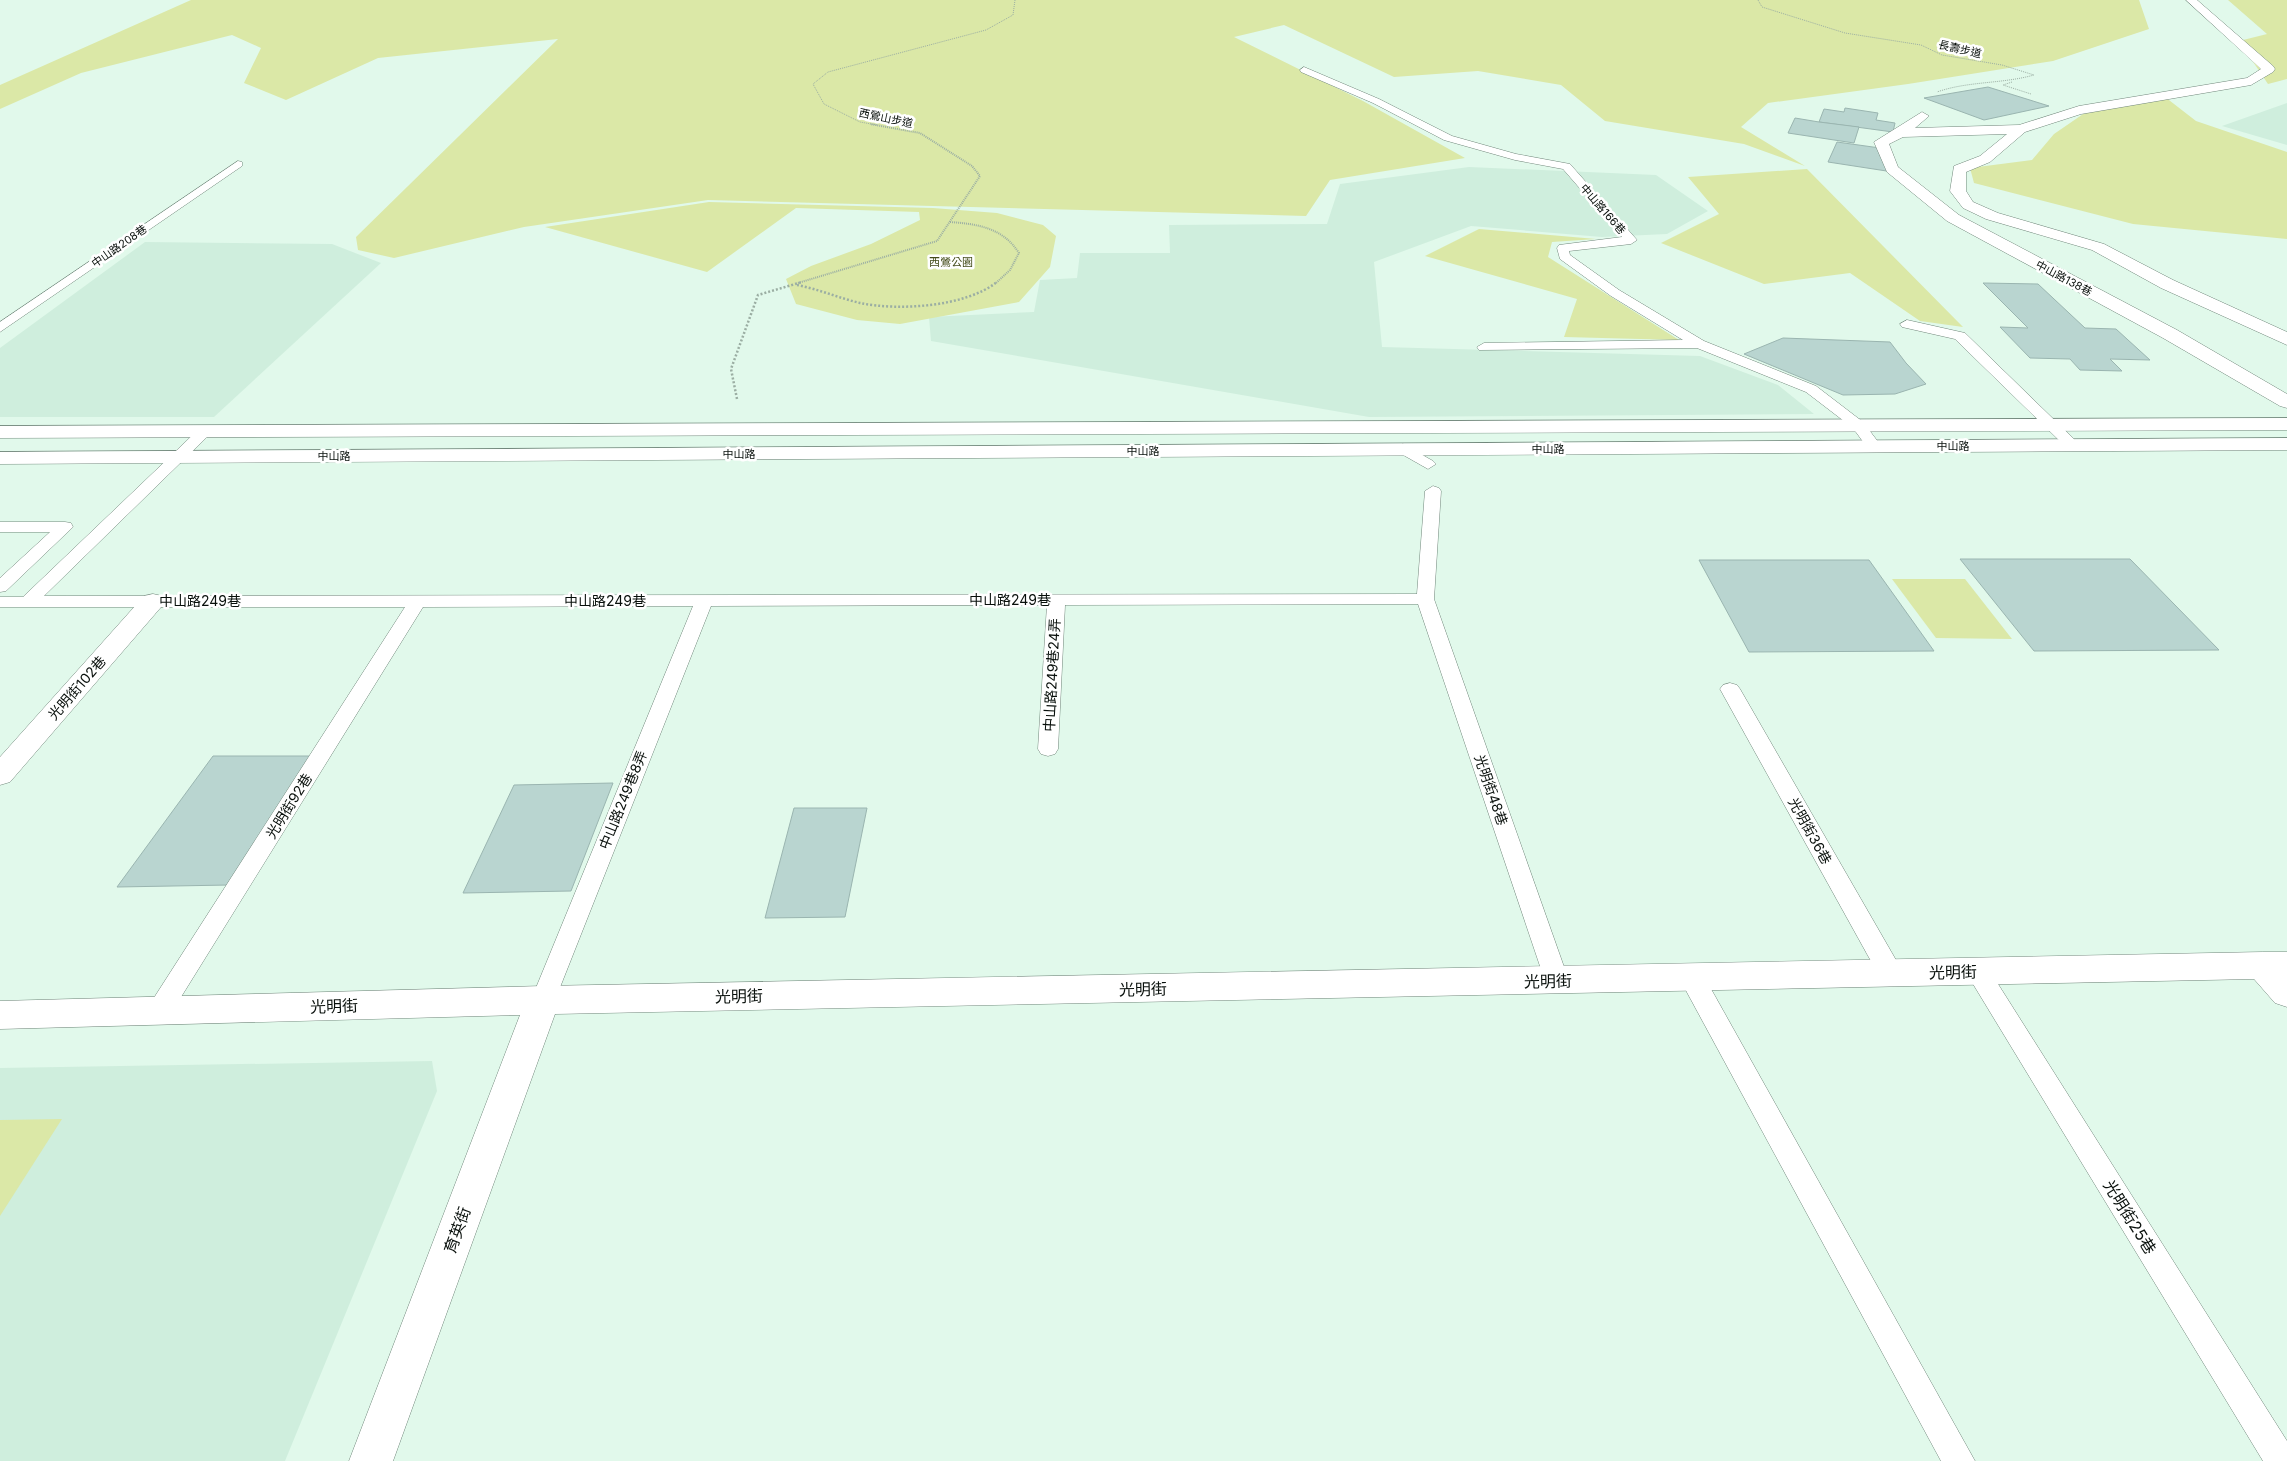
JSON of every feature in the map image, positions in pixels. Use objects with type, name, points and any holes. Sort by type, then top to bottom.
[{"type":"street","points":[[1900,133],[2020,129],[2079,110],[2251,81],[2269,69],[2191,0]]},
{"type":"street","name":"中山路138巷","points":[[1922,116],[1900,133],[1880,142],[1892,169],[1953,218],[2170,334],[2287,402]]},
{"type":"street","points":[[2020,129],[1996,151],[1974,166],[1959,169],[1958,191],[1968,205],[1992,216],[2098,247],[2167,284],[2287,339]]},
{"type":"street","name":"中山路","points":[[0,432],[2287,424]]},
{"type":"street","points":[[1496,427],[1505,449]]},
{"type":"street","name":"中山路","points":[[0,458],[2287,444]]},
{"type":"street","name":"光明街102巷","points":[[0,775],[154,601]]},
{"type":"street","points":[[2275,965],[2287,993]]},
{"type":"street","name":"光明街","points":[[0,1015],[543,1000],[2275,965]]},
{"type":"street","name":"育英街","points":[[371,1461],[543,1000]]},
{"type":"lane","name":"中山路166巷","points":[[1304,70],[1376,101],[1448,138],[1516,158],[1566,166],[1631,240],[1563,248],[1564,256],[1615,293],[1699,344],[1811,389],[1858,425],[1874,447]]},
{"type":"lane","name":"中山路208巷","points":[[0,328],[238,164]]},
{"type":"lane","points":[[1906,324],[1960,336],[2072,446]]},
{"type":"lane","points":[[1484,347],[1699,344]]},
{"type":"lane","points":[[29,601],[204,432]]},
{"type":"lane","points":[[1403,450],[1428,464]]},
{"type":"lane","points":[[1425,599],[1434,491]]},
{"type":"lane","points":[[0,527],[65,527],[0,588]]},
{"type":"lane","name":"中山路249巷","points":[[0,602],[1425,599]]},
{"type":"lane","name":"光明街48巷","points":[[1425,599],[1557,981]]},
{"type":"lane","name":"中山路249巷8弄","points":[[543,1000],[704,600]]},
{"type":"lane","name":"中山路249巷24弄","points":[[1048,749],[1056,600]]},
{"type":"lane","name":"光明街92巷","points":[[159,1011],[418,601]]},
{"type":"lane","name":"光明街36巷","points":[[1730,689],[1891,974]]},
{"type":"lane","name":"光明街25巷","points":[[1978,972],[2281,1461]]},
{"type":"lane","points":[[1692,978],[1960,1461]]},
{"type":"path","name":"西鶯山步道","points":[[744,430],[731,369],[758,295],[937,241],[980,176],[972,166],[920,133],[860,122],[824,104],[813,84],[828,72],[863,61],[986,30],[1013,15],[1014,0]]},
{"type":"path","name":"長壽步道","points":[[1758,0],[1762,7],[1845,33],[1921,45],[1942,55],[2002,65],[2034,75],[2019,80],[1948,88],[1922,99],[1922,116]]},
{"type":"path","points":[[794,284],[868,304],[906,305],[944,302],[974,294],[996,285],[1016,266],[1019,253],[1014,243],[1002,233],[978,224],[950,222]]},
{"type":"shaded area","points":[[2287,103],[2287,145],[2222,126]]},
{"type":"shaded area","points":[[1469,167],[1656,175],[1708,211],[1667,234],[1602,237],[1471,226],[1374,262],[1382,347],[1700,356],[1778,385],[1814,414],[1369,417],[931,341],[929,317],[1034,312],[1040,280],[1077,278],[1080,253],[1170,253],[1169,225],[1327,224],[1340,184]]},
{"type":"shaded area","points":[[145,242],[332,244],[381,263],[214,417],[0,417],[0,348]]},
{"type":"shaded area","points":[[432,1061],[437,1091],[285,1461],[0,1461],[0,1068]]},
{"type":"green space","points":[[191,0],[2139,0],[2149,29],[2053,61],[1908,84],[1768,103],[1741,127],[1805,166],[1744,144],[1605,121],[1561,85],[1478,71],[1394,77],[1284,25],[1234,37],[1363,101],[1465,158],[1330,180],[1306,216],[708,200],[524,227],[394,258],[358,250],[356,237],[558,39],[378,58],[286,100],[244,83],[261,48],[232,35],[81,73],[0,109],[0,85]]},
{"type":"green space","points":[[2228,0],[2287,0],[2287,79],[2268,84],[2239,41],[2267,34]]},
{"type":"green space","points":[[2165,97],[2196,121],[2287,152],[2287,239],[2133,224],[1974,183],[1970,168],[2032,160],[2054,134],[2089,110]]},
{"type":"green space","points":[[1807,169],[1963,327],[1920,321],[1850,273],[1764,284],[1661,243],[1719,214],[1688,177]]},
{"type":"green space","name":"西鶯公園","points":[[709,202],[933,208],[997,213],[1043,225],[1056,236],[1050,267],[1019,302],[900,324],[857,320],[796,304],[786,279],[811,266],[871,244],[920,220],[919,212],[796,208],[707,272],[545,227]]},
{"type":"green space","points":[[1479,229],[1596,239],[1552,242],[1548,257],[1679,340],[1564,337],[1577,299],[1425,256]]},
{"type":"green space","points":[[1892,579],[1965,579],[2012,639],[1936,638]]},
{"type":"green space","points":[[62,1119],[0,1216],[0,1120]]},
{"type":"building","points":[[1988,87],[2049,106],[1984,120],[1924,98]]},
{"type":"building","points":[[1845,108],[1878,113],[1876,120],[1895,123],[1893,132],[1819,122],[1824,109],[1844,112]]},
{"type":"building","points":[[1795,118],[1859,127],[1854,143],[1788,133]]},
{"type":"building","points":[[1837,142],[1880,148],[1893,172],[1828,162]]},
{"type":"building","points":[[1983,283],[2038,284],[2085,328],[2116,329],[2150,360],[2110,359],[2122,371],[2080,370],[2070,359],[2030,358],[2000,327],[2028,328]]},
{"type":"building","points":[[1783,338],[1890,342],[1906,363],[1926,384],[1895,394],[1843,395],[1744,354]]},
{"type":"building","points":[[1960,559],[2130,559],[2219,650],[2034,651]]},
{"type":"building","points":[[1699,560],[1869,560],[1934,651],[1749,652]]},
{"type":"building","points":[[213,756],[315,756],[229,885],[117,887]]},
{"type":"building","points":[[613,783],[571,891],[463,893],[514,785]]},
{"type":"building","points":[[794,808],[867,808],[845,917],[765,918]]}]
